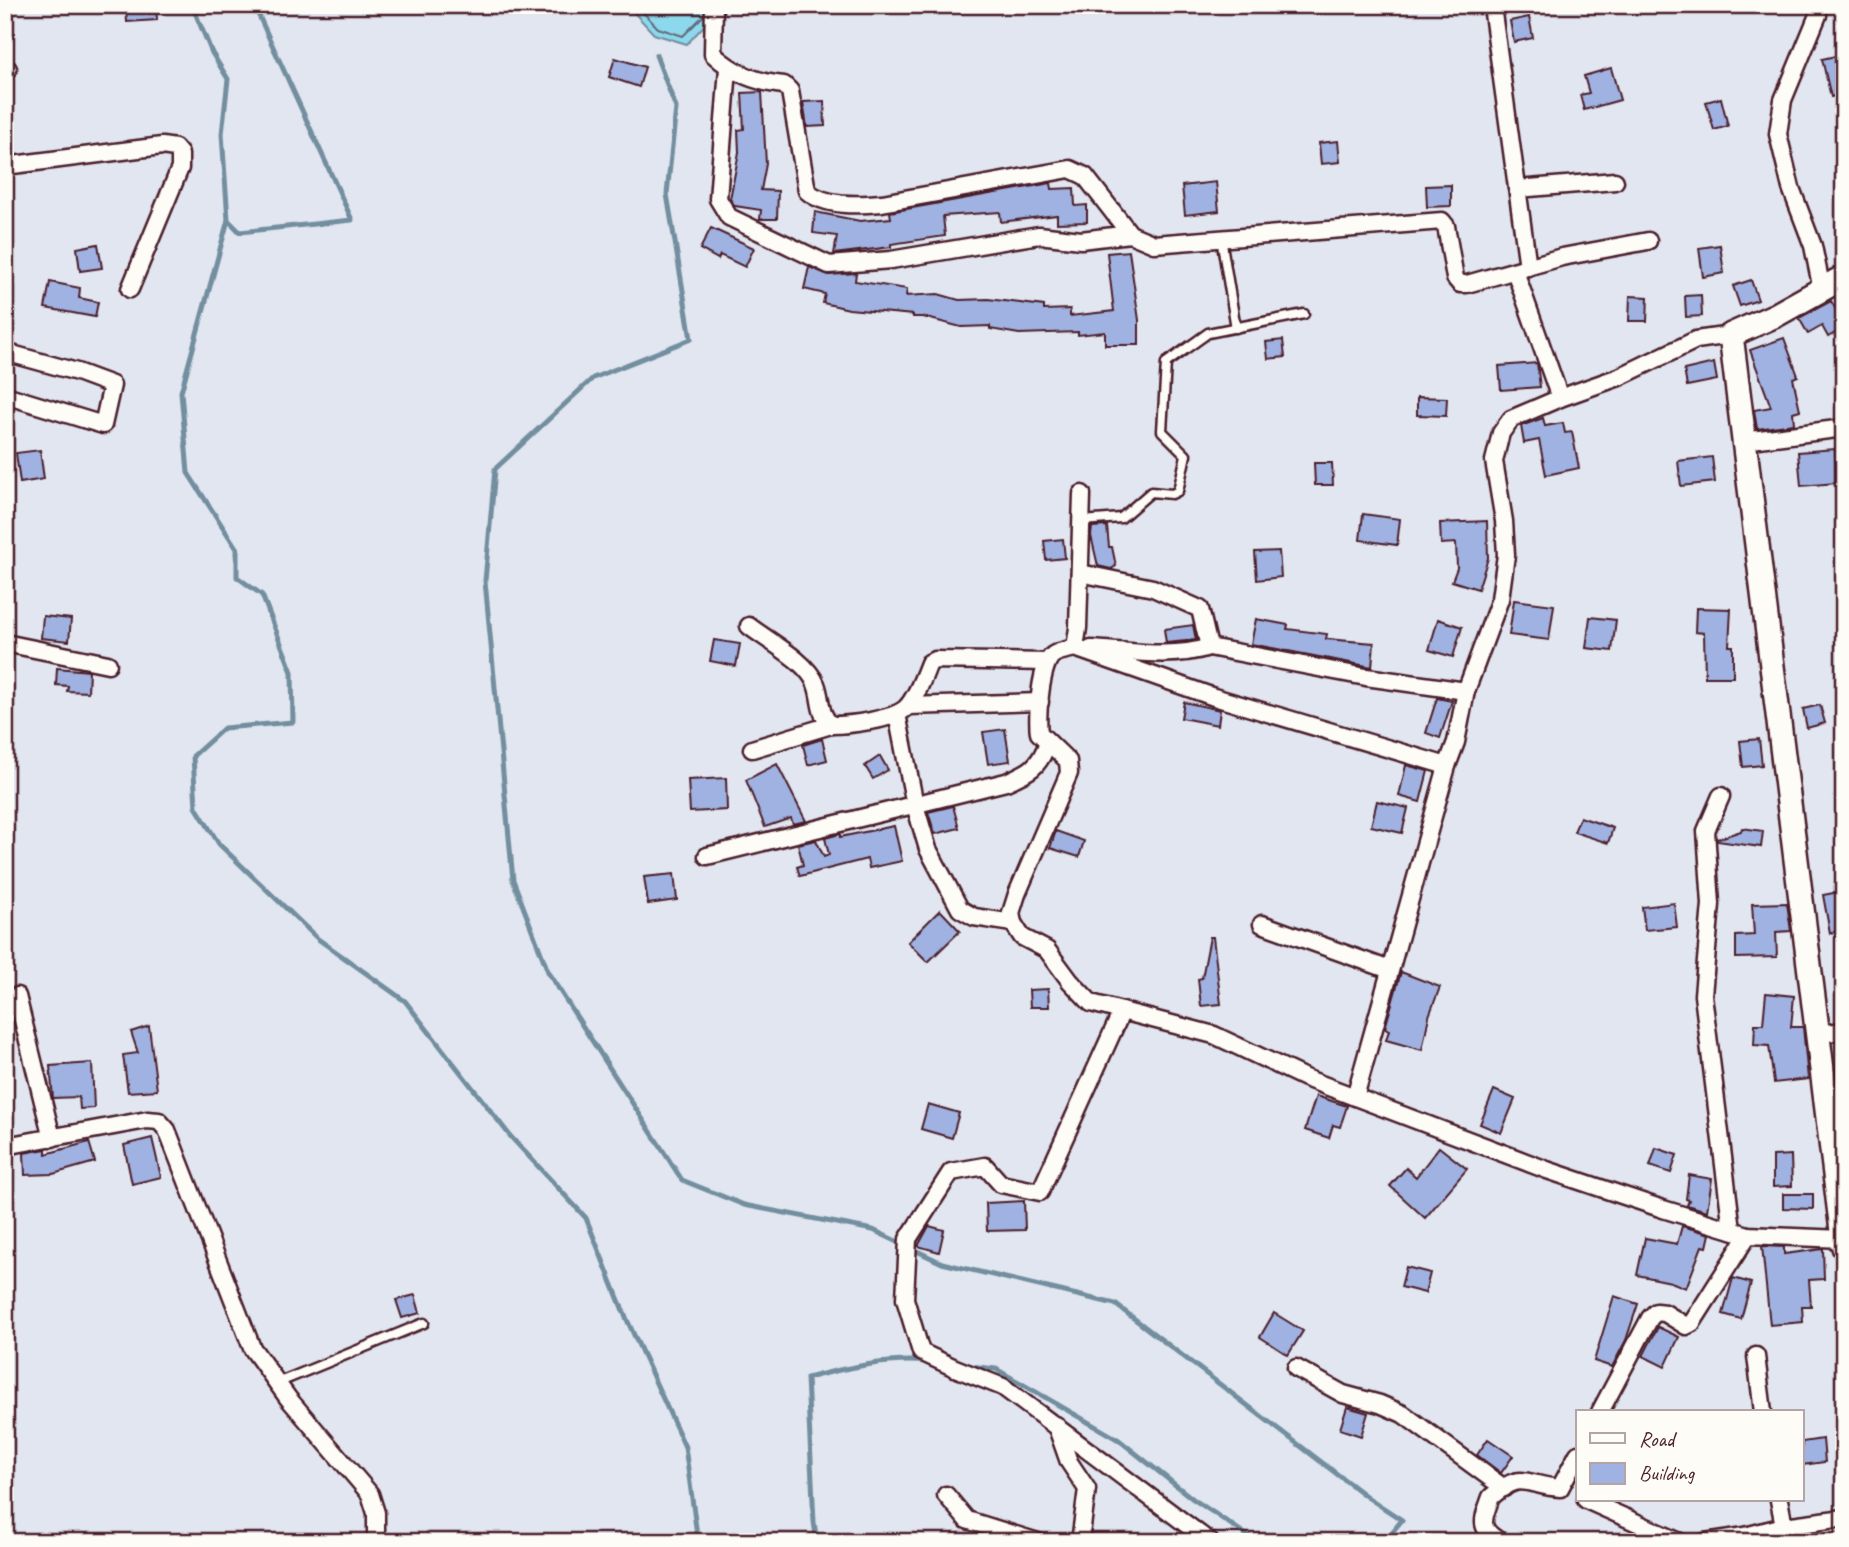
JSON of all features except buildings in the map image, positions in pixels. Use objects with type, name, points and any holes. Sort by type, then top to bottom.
[{"type":"street","points":[[713,5],[713,54],[729,68],[760,82],[784,85],[790,91],[807,191],[816,199],[866,205],[1070,169],[1085,176],[1130,234],[1154,244],[1442,221],[1446,226],[1455,278],[1460,284],[1562,257],[1648,242]]},
{"type":"street","points":[[1492,6],[1517,189],[1521,269],[1560,398]]},
{"type":"street","points":[[1818,15],[1783,100],[1778,134],[1791,188],[1813,246],[1822,290]]},
{"type":"street","points":[[729,68],[718,199],[729,217],[829,265],[891,260],[1039,235],[1081,240],[1130,234]]},
{"type":"street","points":[[5,166],[162,146],[175,148],[180,154],[180,168],[130,289]]},
{"type":"street","points":[[1517,189],[1615,181]]},
{"type":"street","points":[[1355,1097],[1456,742],[1466,691],[1500,599],[1506,555],[1504,521],[1494,461],[1501,433],[1511,419],[1619,377],[1696,340],[1731,335],[1776,315],[1844,277]]},
{"type":"street","points":[[1731,335],[1844,1247]]},
{"type":"street","points":[[5,352],[77,372],[112,385],[103,425],[5,395]]},
{"type":"street","points":[[1744,441],[1844,428]]},
{"type":"street","points":[[1074,648],[1079,628],[1082,494]]},
{"type":"street","points":[[1080,573],[1153,588],[1200,609],[1209,648]]},
{"type":"street","points":[[748,626],[800,664],[816,683],[823,718],[831,724]]},
{"type":"street","points":[[5,643],[108,664]]},
{"type":"street","points":[[1466,691],[1366,677],[1209,648],[1195,652],[1074,648],[1054,653],[1047,662],[1037,718],[1039,733],[1068,761],[1069,773],[1017,894],[1011,913],[1013,923],[1023,937],[1047,950],[1070,981],[1091,1003],[1214,1035],[1305,1078],[1547,1170],[1740,1232],[1843,1240]]},
{"type":"street","points":[[1074,648],[1214,697],[1447,766]]},
{"type":"street","points":[[1013,923],[974,917],[960,909],[928,849],[915,805],[903,710],[929,663],[935,660],[1047,662]]},
{"type":"street","points":[[752,749],[831,724],[845,724],[903,710],[1040,702]]},
{"type":"street","points":[[708,856],[1006,782],[1030,772],[1043,758],[1048,742]]},
{"type":"street","points":[[1601,1410],[1650,1318],[1656,1312],[1665,1313],[1686,1326],[1692,1323],[1740,1232],[1712,1080],[1703,995],[1712,904],[1706,831],[1721,796]]},
{"type":"street","points":[[1262,924],[1390,970]]},
{"type":"street","points":[[17,996],[52,1138]]},
{"type":"street","points":[[1122,1011],[1040,1192],[1001,1184],[985,1166],[951,1172],[908,1239],[905,1299],[921,1352],[1003,1387],[1210,1542]]},
{"type":"street","points":[[1817,1034],[1844,1031]]},
{"type":"street","points":[[5,1146],[159,1121],[167,1130],[251,1348],[370,1494],[376,1513],[376,1542]]},
{"type":"street","points":[[1756,1356],[1763,1410]]},
{"type":"street","points":[[1296,1368],[1343,1394],[1380,1404],[1403,1414],[1504,1488]]},
{"type":"street","points":[[1056,1425],[1069,1462],[1087,1489],[1080,1542]]},
{"type":"street","points":[[1560,1488],[1576,1458]]},
{"type":"street","points":[[1501,1542],[1486,1534],[1483,1525],[1491,1497],[1504,1488],[1517,1481],[1530,1481],[1560,1488],[1576,1495]]},
{"type":"street","points":[[946,1495],[967,1520],[1038,1542]]},
{"type":"street","points":[[1591,1502],[1680,1542]]},
{"type":"street","points":[[1779,1502],[1784,1526]]},
{"type":"street","points":[[1705,1542],[1784,1526],[1844,1518]]},
{"type":"lane","points":[[1221,238],[1236,328]]},
{"type":"lane","points":[[1082,521],[1121,518],[1150,492],[1172,494],[1178,491],[1186,455],[1163,431],[1166,363],[1208,333],[1304,314]]},
{"type":"lane","points":[[277,1383],[424,1323]]},
{"type":"water","points":[[627,5],[723,5],[687,44],[654,34]]},
{"type":"waterway","points":[[192,5],[212,53],[228,79],[222,134],[228,220],[240,232],[352,220],[254,5]]},
{"type":"waterway","points":[[656,55],[676,108],[667,194],[691,339],[593,378],[495,469],[485,581],[513,880],[549,974],[682,1180],[744,1205],[873,1230],[942,1263],[1115,1304],[1367,1497],[1402,1520],[1384,1542]]},
{"type":"waterway","points":[[228,220],[181,392],[188,473],[237,549],[237,577],[262,595],[292,672],[293,722],[224,728],[193,756],[196,807],[219,844],[318,939],[405,1001],[511,1137],[586,1218],[624,1313],[685,1447],[698,1542]]},
{"type":"waterway","points":[[817,1542],[807,1378],[852,1367],[929,1362]]},
{"type":"waterway","points":[[970,1366],[996,1369],[1119,1440],[1193,1499],[1257,1542]]}]
